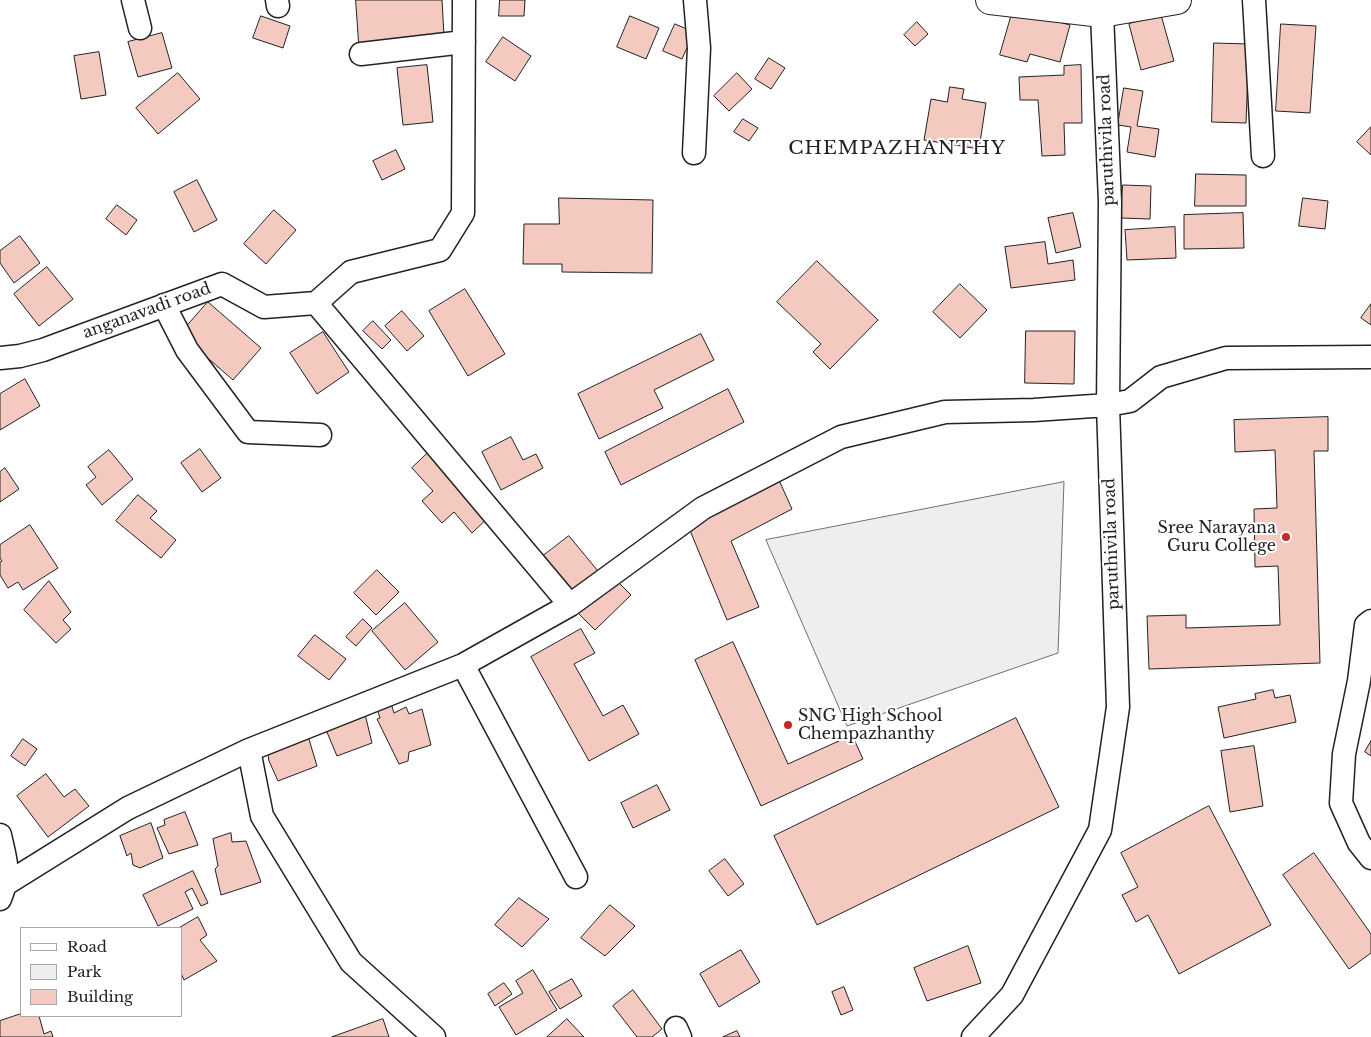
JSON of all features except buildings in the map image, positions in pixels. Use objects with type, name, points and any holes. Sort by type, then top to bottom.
[{"type":"main road","points":[[990,0],[1102,13],[1177,0]]},
{"type":"street","points":[[133,0],[140,28]]},
{"type":"street","points":[[464,0],[463,213],[440,250],[351,272],[316,303],[570,605]]},
{"type":"street","points":[[694,152],[699,48],[695,0]]},
{"type":"street","points":[[1254,0],[1263,156]]},
{"type":"street","name":"paruthivila road","points":[[973,1037],[1012,995],[1100,830],[1118,707],[1108,405],[1110,202],[1102,13]]},
{"type":"street","points":[[361,54],[464,42]]},
{"type":"street","name":"anganavadi road","points":[[0,358],[20,356],[43,350],[222,284],[264,307],[316,303]]},
{"type":"street","points":[[164,305],[187,350],[248,432],[320,435]]},
{"type":"street","points":[[3,891],[128,808],[249,750],[464,664],[570,605],[702,508],[841,436],[945,412],[1034,410],[1108,405],[1130,401],[1162,377],[1226,358],[1371,356]]},
{"type":"street","points":[[1371,621],[1366,625],[1359,681],[1344,754],[1341,803],[1360,843],[1371,858]]},
{"type":"street","points":[[464,664],[576,876]]},
{"type":"street","points":[[249,750],[262,816],[351,962],[434,1037]]},
{"type":"street","points":[[0,835],[8,872],[3,891]]},
{"type":"green space","points":[[1064,482],[1058,653],[847,726],[766,540]]},
{"type":"place","name":"Sree Narayana Guru College","points":[[1286,537]]},
{"type":"place","name":"SNG High School Chempazhanthy","points":[[788,725]]},
{"type":"district","name":"CHEMPAZHANTHY","points":[[897,149]]}]
